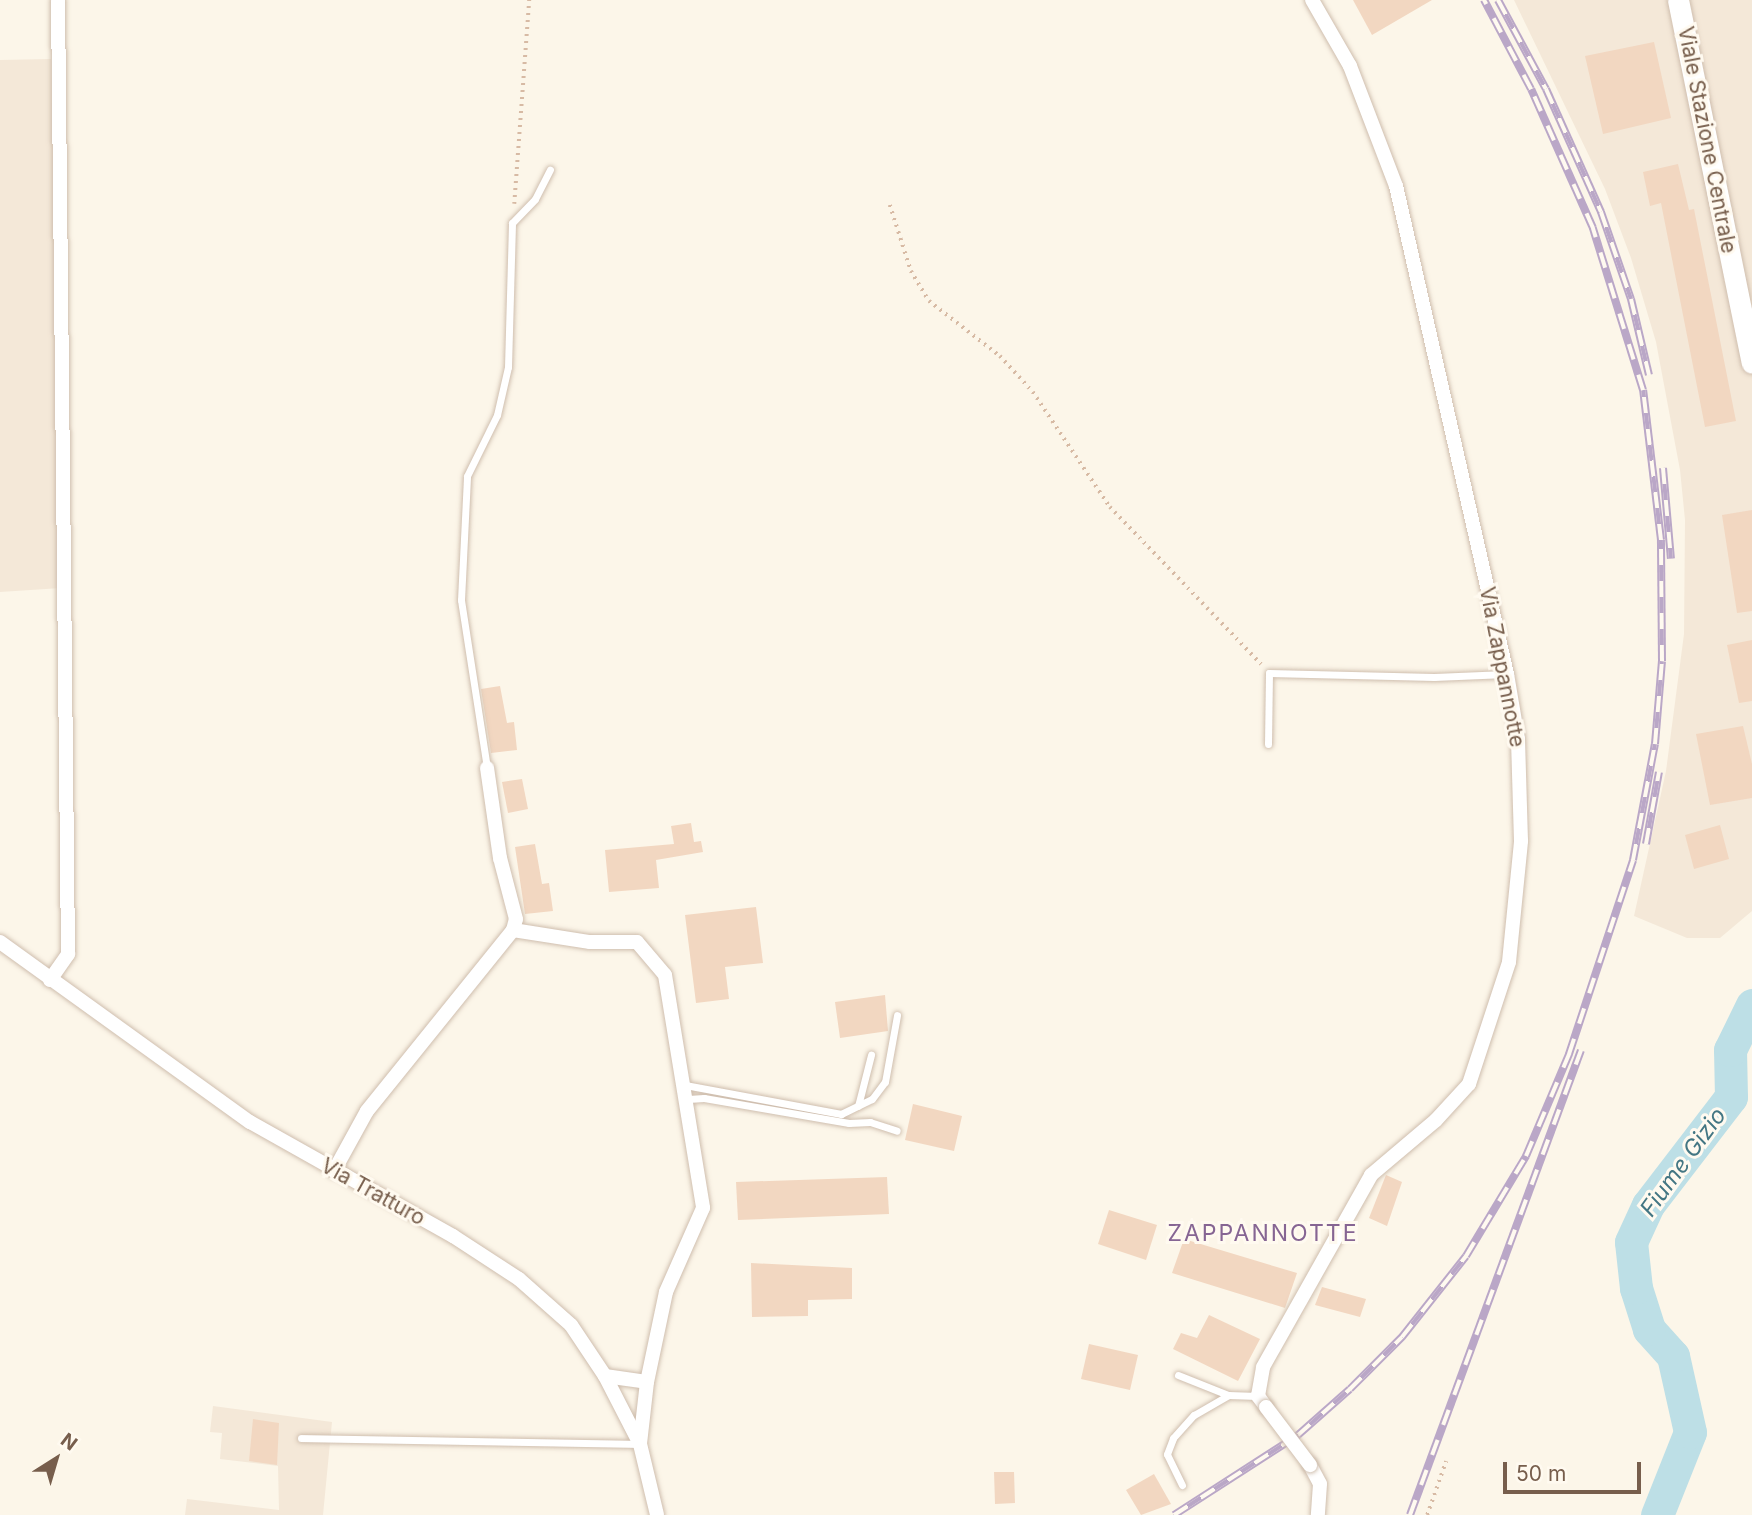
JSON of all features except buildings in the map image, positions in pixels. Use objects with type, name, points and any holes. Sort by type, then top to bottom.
[{"type":"main road","name":"Viale Stazione Centrale","points":[[1678,0],[1752,363]]},
{"type":"street","points":[[50,980],[68,954],[58,0]]},
{"type":"street","name":"Via Zappannotte","points":[[1262,1402],[1263,1367],[1371,1175],[1436,1120],[1469,1084],[1488,1034],[1509,962],[1521,841],[1518,739],[1507,674],[1396,186],[1350,66],[1311,0]]},
{"type":"street","points":[[334,1171],[368,1111],[513,930],[516,919],[500,858],[487,768]]},
{"type":"street","points":[[513,930],[590,942],[637,942],[665,975],[703,1208],[666,1292],[647,1382],[640,1444]]},
{"type":"street","name":"Via Tratturo","points":[[0,942],[250,1122],[453,1236],[519,1279],[571,1325],[605,1376],[640,1444],[657,1515]]},
{"type":"street","points":[[605,1376],[647,1382]]},
{"type":"street","points":[[1262,1402],[1310,1465],[1320,1484],[1318,1515]]},
{"type":"lane","points":[[487,768],[461,600],[467,476],[497,415],[508,367],[512,223],[534,200],[550,170]]},
{"type":"lane","points":[[1268,744],[1269,673],[1434,677],[1507,674]]},
{"type":"lane","points":[[686,1092],[841,1114],[872,1099],[886,1082],[897,1015]]},
{"type":"lane","points":[[858,1106],[871,1055]]},
{"type":"lane","points":[[686,1092],[704,1098],[849,1123],[870,1122],[897,1131]]},
{"type":"lane","points":[[1178,1375],[1228,1395],[1262,1402]]},
{"type":"lane","points":[[1182,1485],[1167,1454],[1173,1438],[1194,1415],[1228,1395]]},
{"type":"lane","points":[[301,1438],[640,1444]]},
{"type":"path","points":[[512,223],[529,0]]},
{"type":"path","points":[[890,205],[911,271],[929,302],[1000,356],[1025,383],[1110,507],[1269,673]]},
{"type":"path","points":[[1427,1515],[1446,1461]]},
{"type":"shaded area","points":[[1514,0],[1752,0],[1752,911],[1720,938],[1687,938],[1634,916],[1666,771],[1684,634],[1685,520],[1680,470],[1656,342],[1631,258],[1605,189]]},
{"type":"shaded area","points":[[51,59],[61,588],[0,592],[0,60]]},
{"type":"shaded area","points":[[213,1406],[332,1422],[323,1515],[185,1515],[187,1499],[279,1510],[278,1466],[220,1459],[222,1433],[210,1432]]},
{"type":"waterway","name":"Fiume Gizio","points":[[1657,1515],[1690,1432],[1673,1356],[1649,1329],[1636,1288],[1631,1242],[1648,1205],[1731,1097],[1730,1050],[1752,1005]]},
{"type":"railway","points":[[1174,1515],[1298,1435],[1350,1389],[1402,1337],[1466,1256],[1526,1156],[1569,1054],[1633,860],[1655,744],[1662,661],[1661,540],[1643,390],[1593,228],[1531,89],[1484,0]]},
{"type":"railway","points":[[1498,0],[1546,89],[1601,212],[1631,299],[1649,375]]},
{"type":"railway","points":[[1663,468],[1671,559]]},
{"type":"railway","points":[[1646,844],[1659,772]]},
{"type":"railway","points":[[1410,1515],[1581,1051]]},
{"type":"district","name":"ZAPPANNOTTE","points":[[1263,1233]]}]
